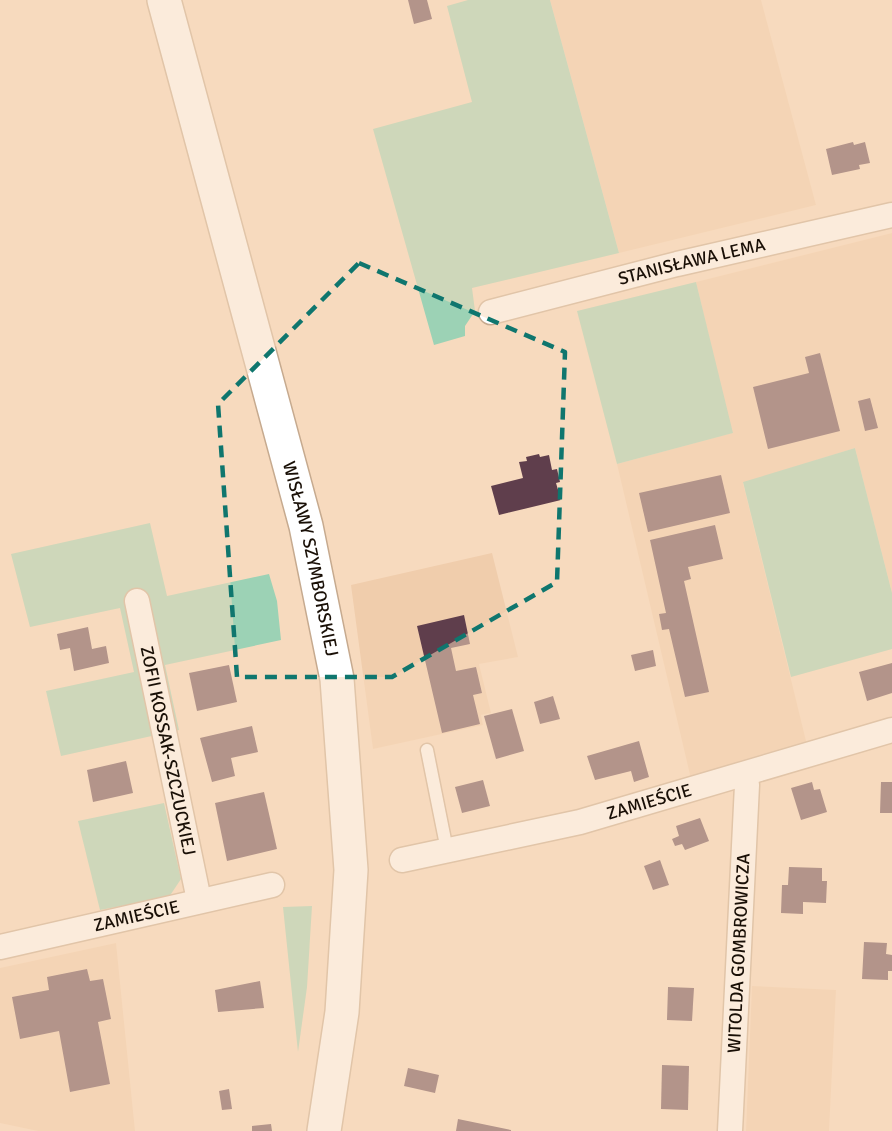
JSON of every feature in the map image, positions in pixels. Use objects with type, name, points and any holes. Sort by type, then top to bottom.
[{"type":"main road","name":"WISŁAWY SZYMBORSKIEJ","points":[[164,0],[306,526],[337,679],[351,870],[342,1012],[324,1131]]},
{"type":"street","name":"STANISŁAWA LEMA","points":[[491,312],[677,264],[892,215]]},
{"type":"street","name":"ZOFII KOSSAK-SZCZUCKIEJ","points":[[137,601],[199,900]]},
{"type":"street","name":"ZAMIEŚCIE","points":[[402,860],[580,822],[892,730]]},
{"type":"street","name":"WITOLDA GOMBROWICZA","points":[[730,1131],[747,786],[745,775]]},
{"type":"street","name":"ZAMIEŚCIE","points":[[0,946],[272,885]]},
{"type":"lane","points":[[427,750],[447,850]]},
{"type":"highlighted area","points":[[359,263],[565,352],[557,582],[392,677],[237,677],[218,404]]},
{"type":"shaded area","points":[[550,0],[761,0],[816,205],[619,253]]},
{"type":"shaded area","points":[[892,233],[892,593],[855,448],[743,483],[807,745],[691,779],[617,464],[732,433],[696,282]]},
{"type":"shaded area","points":[[492,553],[518,657],[479,664],[491,713],[481,715],[483,725],[373,749],[351,585]]},
{"type":"shaded area","points":[[116,943],[135,1131],[38,1131],[0,1123],[0,968]]},
{"type":"shaded area","points":[[752,986],[836,990],[829,1131],[746,1131]]},
{"type":"green space","points":[[468,0],[550,0],[619,253],[472,288],[475,311],[465,326],[465,336],[434,345],[373,129],[472,102],[447,6]]},
{"type":"green space","points":[[696,282],[733,433],[617,464],[577,311]]},
{"type":"green space","points":[[855,448],[892,593],[892,649],[791,677],[743,482]]},
{"type":"green space","points":[[150,523],[167,596],[269,574],[277,601],[281,640],[165,665],[179,730],[61,756],[46,691],[134,672],[120,608],[30,627],[11,554]]},
{"type":"green space","points":[[164,803],[181,879],[169,897],[100,910],[78,821]]},
{"type":"green space","points":[[312,906],[307,987],[298,1052],[283,907]]},
{"type":"building","points":[[408,0],[427,0],[432,19],[414,24]]},
{"type":"building","points":[[853,142],[854,145],[865,142],[870,163],[859,165],[860,169],[832,175],[826,149]]},
{"type":"building","points":[[820,353],[840,431],[768,449],[753,387],[809,373],[805,357]]},
{"type":"building","points":[[870,398],[878,428],[865,431],[858,401]]},
{"type":"building","points":[[539,454],[540,457],[549,455],[552,470],[557,469],[560,482],[556,483],[561,500],[499,515],[491,486],[523,478],[519,462],[527,461],[526,457]]},
{"type":"building","points":[[721,475],[730,513],[648,532],[639,493]]},
{"type":"building","points":[[715,525],[723,559],[688,567],[691,579],[684,581],[709,692],[685,697],[669,629],[662,630],[659,614],[666,613],[650,540]]},
{"type":"building","points":[[464,615],[470,644],[451,648],[456,671],[476,667],[482,693],[473,695],[480,724],[442,733],[417,626]]},
{"type":"building","points":[[88,627],[92,649],[106,646],[109,663],[74,671],[70,648],[60,650],[57,634]]},
{"type":"building","points":[[653,650],[656,666],[635,671],[631,655]]},
{"type":"building","points":[[892,663],[892,693],[867,701],[859,672]]},
{"type":"building","points":[[229,665],[237,702],[197,711],[189,673]]},
{"type":"building","points":[[553,696],[560,719],[540,724],[534,702]]},
{"type":"building","points":[[512,709],[524,751],[496,759],[484,716]]},
{"type":"building","points":[[252,726],[258,752],[231,758],[235,776],[212,782],[200,738]]},
{"type":"building","points":[[639,741],[649,777],[634,782],[631,771],[595,780],[587,756]]},
{"type":"building","points":[[126,761],[133,793],[93,802],[87,770]]},
{"type":"building","points":[[483,780],[490,806],[462,813],[455,787]]},
{"type":"building","points":[[812,782],[814,790],[820,789],[827,812],[801,820],[791,788]]},
{"type":"building","points":[[881,782],[892,782],[892,813],[880,813]]},
{"type":"building","points":[[264,792],[277,849],[227,861],[215,803]]},
{"type":"building","points":[[700,818],[709,841],[685,850],[682,844],[675,846],[672,839],[679,836],[676,826]]},
{"type":"building","points":[[660,860],[669,885],[653,890],[644,866]]},
{"type":"building","points":[[789,867],[822,868],[822,881],[827,881],[826,903],[803,902],[803,914],[781,913],[782,885],[788,885]]},
{"type":"building","points":[[864,942],[887,943],[886,954],[892,955],[892,971],[888,971],[888,980],[862,979]]},
{"type":"building","points":[[87,969],[90,981],[103,979],[111,1019],[98,1022],[110,1084],[70,1092],[59,1031],[20,1039],[12,997],[49,990],[47,977]]},
{"type":"building","points":[[260,981],[264,1008],[218,1012],[215,990]]},
{"type":"building","points":[[668,987],[694,988],[692,1021],[667,1020]]},
{"type":"building","points":[[662,1065],[689,1066],[688,1110],[661,1109]]},
{"type":"building","points":[[408,1068],[439,1075],[435,1093],[404,1086]]},
{"type":"building","points":[[229,1089],[232,1109],[222,1110],[219,1091]]},
{"type":"building","points":[[458,1119],[511,1130],[511,1131],[456,1131]]},
{"type":"building","points":[[271,1124],[272,1131],[252,1131],[252,1126]]}]
